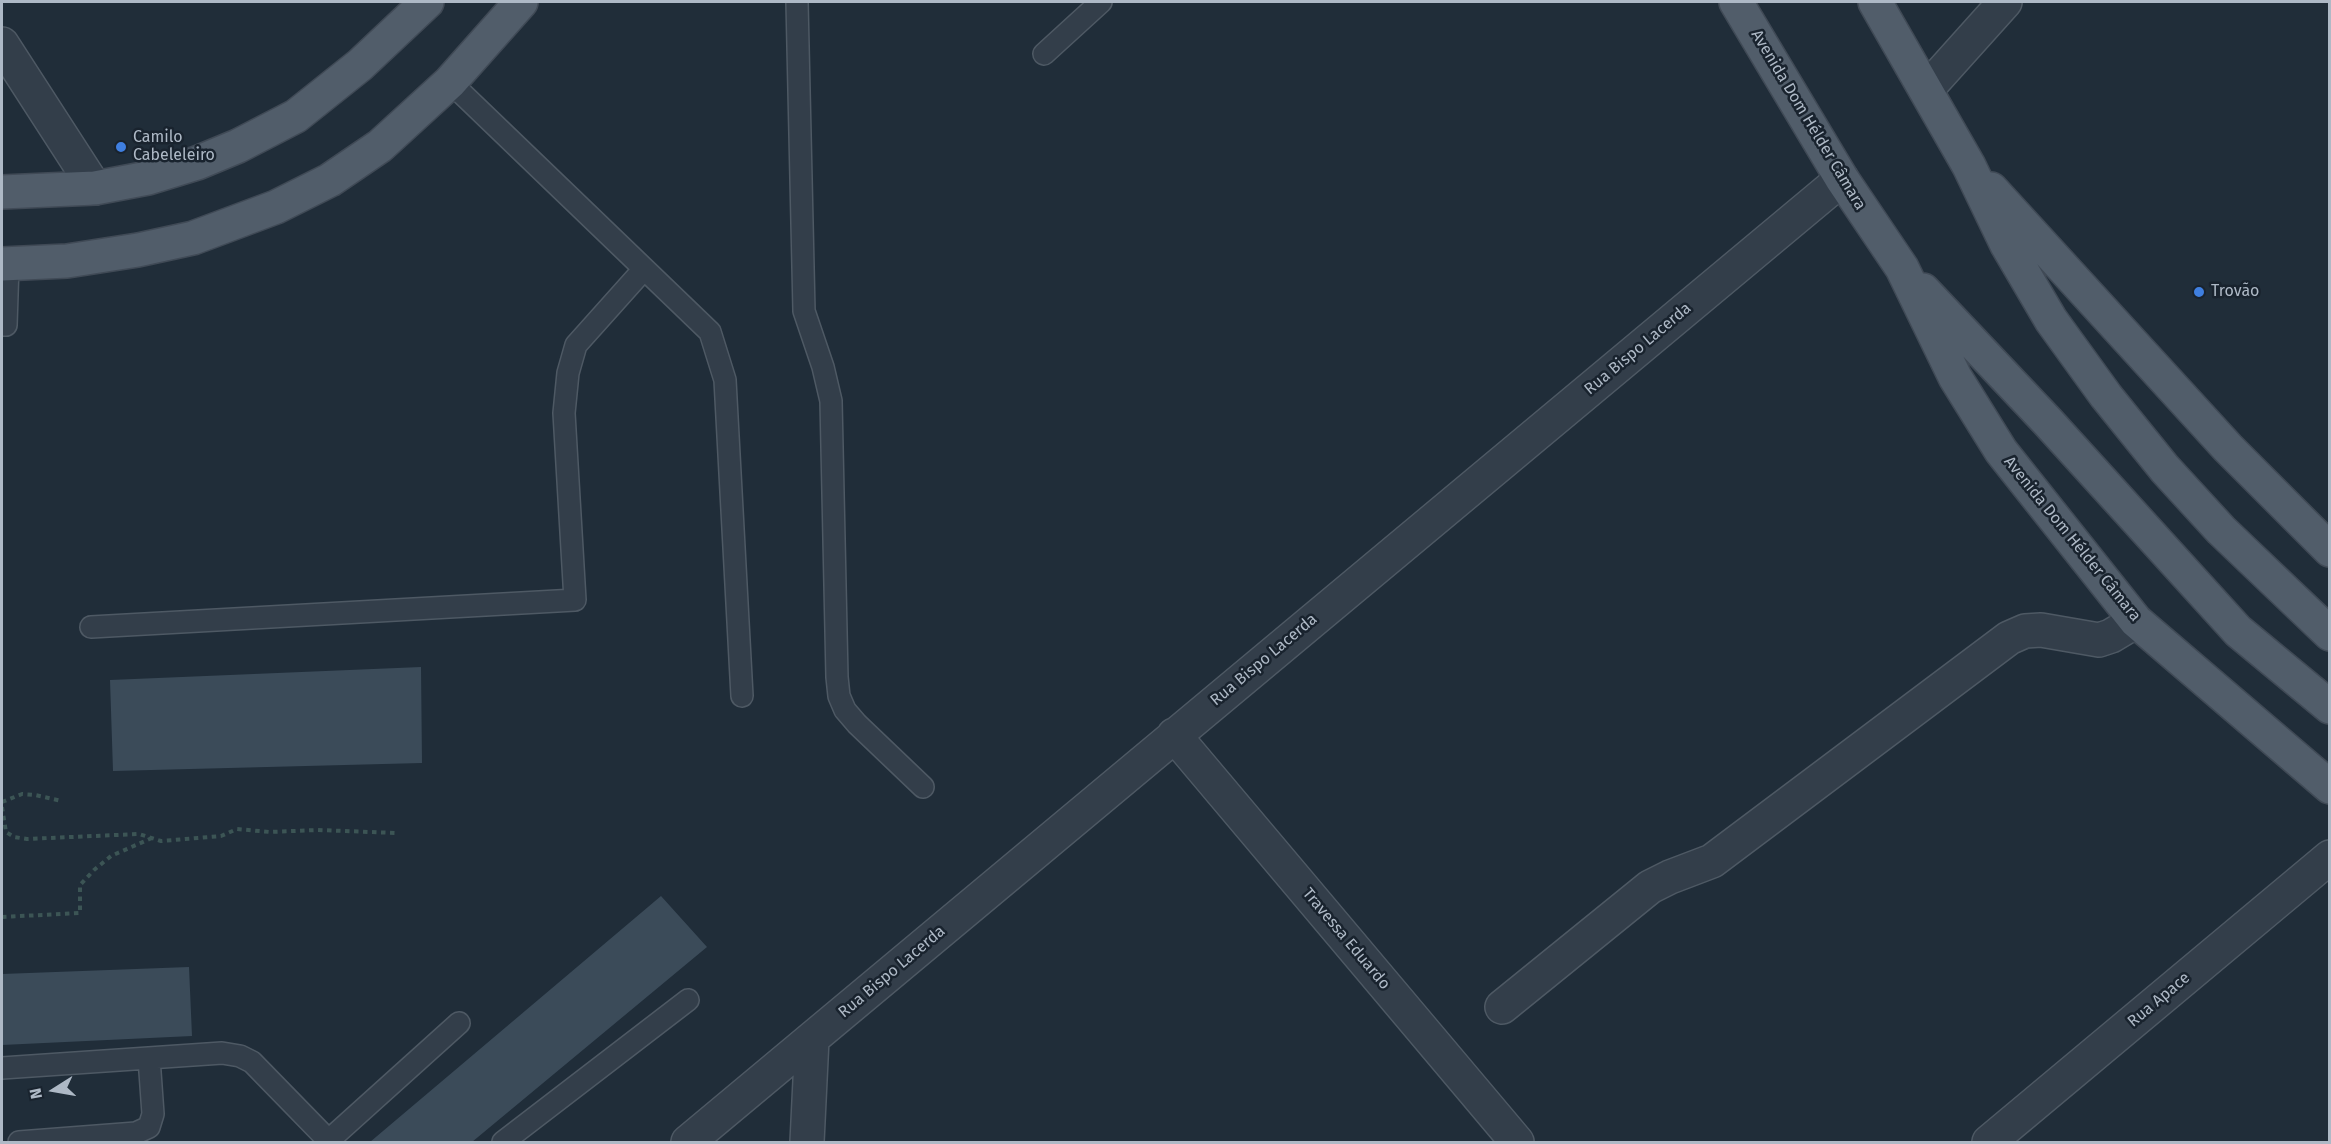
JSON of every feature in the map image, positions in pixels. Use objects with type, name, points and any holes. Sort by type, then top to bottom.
[{"type":"main road","points":[[2,192],[95,188],[148,178],[197,163],[238,146],[296,116],[360,65],[427,2]]},
{"type":"main road","points":[[5,265],[68,261],[194,238],[276,207],[330,180],[380,146],[450,82],[521,2]]},
{"type":"main road","name":"Avenida Dom Hélder Câmara","points":[[1736,2],[1842,179],[1902,268],[1955,377],[2001,451],[2136,621],[2330,787]]},
{"type":"main road","points":[[1875,2],[1969,166],[2007,245],[2057,329],[2106,396],[2165,469],[2221,530],[2330,634]]},
{"type":"main road","points":[[1969,166],[2228,448],[2330,550]]},
{"type":"main road","name":"Avenida Dom Hélder Câmara","points":[[1902,268],[2048,422],[2238,631],[2330,708]]},
{"type":"street","points":[[1926,90],[2005,2]]},
{"type":"street","points":[[2,45],[95,188]]},
{"type":"street","name":"Rua Bispo Lacerda","points":[[688,1143],[1842,179]]},
{"type":"street","points":[[1502,1007],[1650,887],[1712,861],[2009,638],[2025,631],[2041,630],[2099,640],[2111,636],[2136,621]]},
{"type":"street","name":"Travessa Eduardo","points":[[1174,735],[1517,1143]]},
{"type":"street","name":"Rua Apace","points":[[1989,1143],[2330,857]]},
{"type":"street","points":[[807,1143],[812,1039]]},
{"type":"lane","points":[[797,2],[804,311],[823,367],[831,401],[839,696],[845,710],[857,724],[923,787]]},
{"type":"lane","points":[[1044,54],[1101,2]]},
{"type":"lane","points":[[450,82],[710,332],[725,380],[742,696]]},
{"type":"lane","points":[[2,325],[6,326],[5,265]]},
{"type":"lane","points":[[91,627],[575,600],[564,412],[568,373],[576,345],[644,268]]},
{"type":"lane","points":[[503,1143],[688,1000]]},
{"type":"lane","points":[[2,1068],[222,1053],[252,1062],[329,1142],[459,1023]]},
{"type":"lane","points":[[19,1143],[136,1133],[149,1127],[153,1114],[149,1058]]},
{"type":"path","points":[[2,802],[22,794],[62,801]]},
{"type":"path","points":[[2,807],[6,832],[14,837],[27,839],[139,834],[161,841],[221,836],[237,829],[270,832],[318,830],[397,833]]},
{"type":"path","points":[[2,917],[80,913],[80,885],[94,870],[111,856],[152,838]]},
{"type":"building","points":[[421,667],[422,763],[113,771],[110,680]]},
{"type":"building","points":[[661,896],[707,947],[472,1142],[370,1142]]},
{"type":"building","points":[[189,967],[192,1036],[2,1045],[2,974]]},
{"type":"place","name":"Camilo Cabeleleiro","points":[[121,147]]},
{"type":"place","name":"Trovão","points":[[2199,292]]}]
